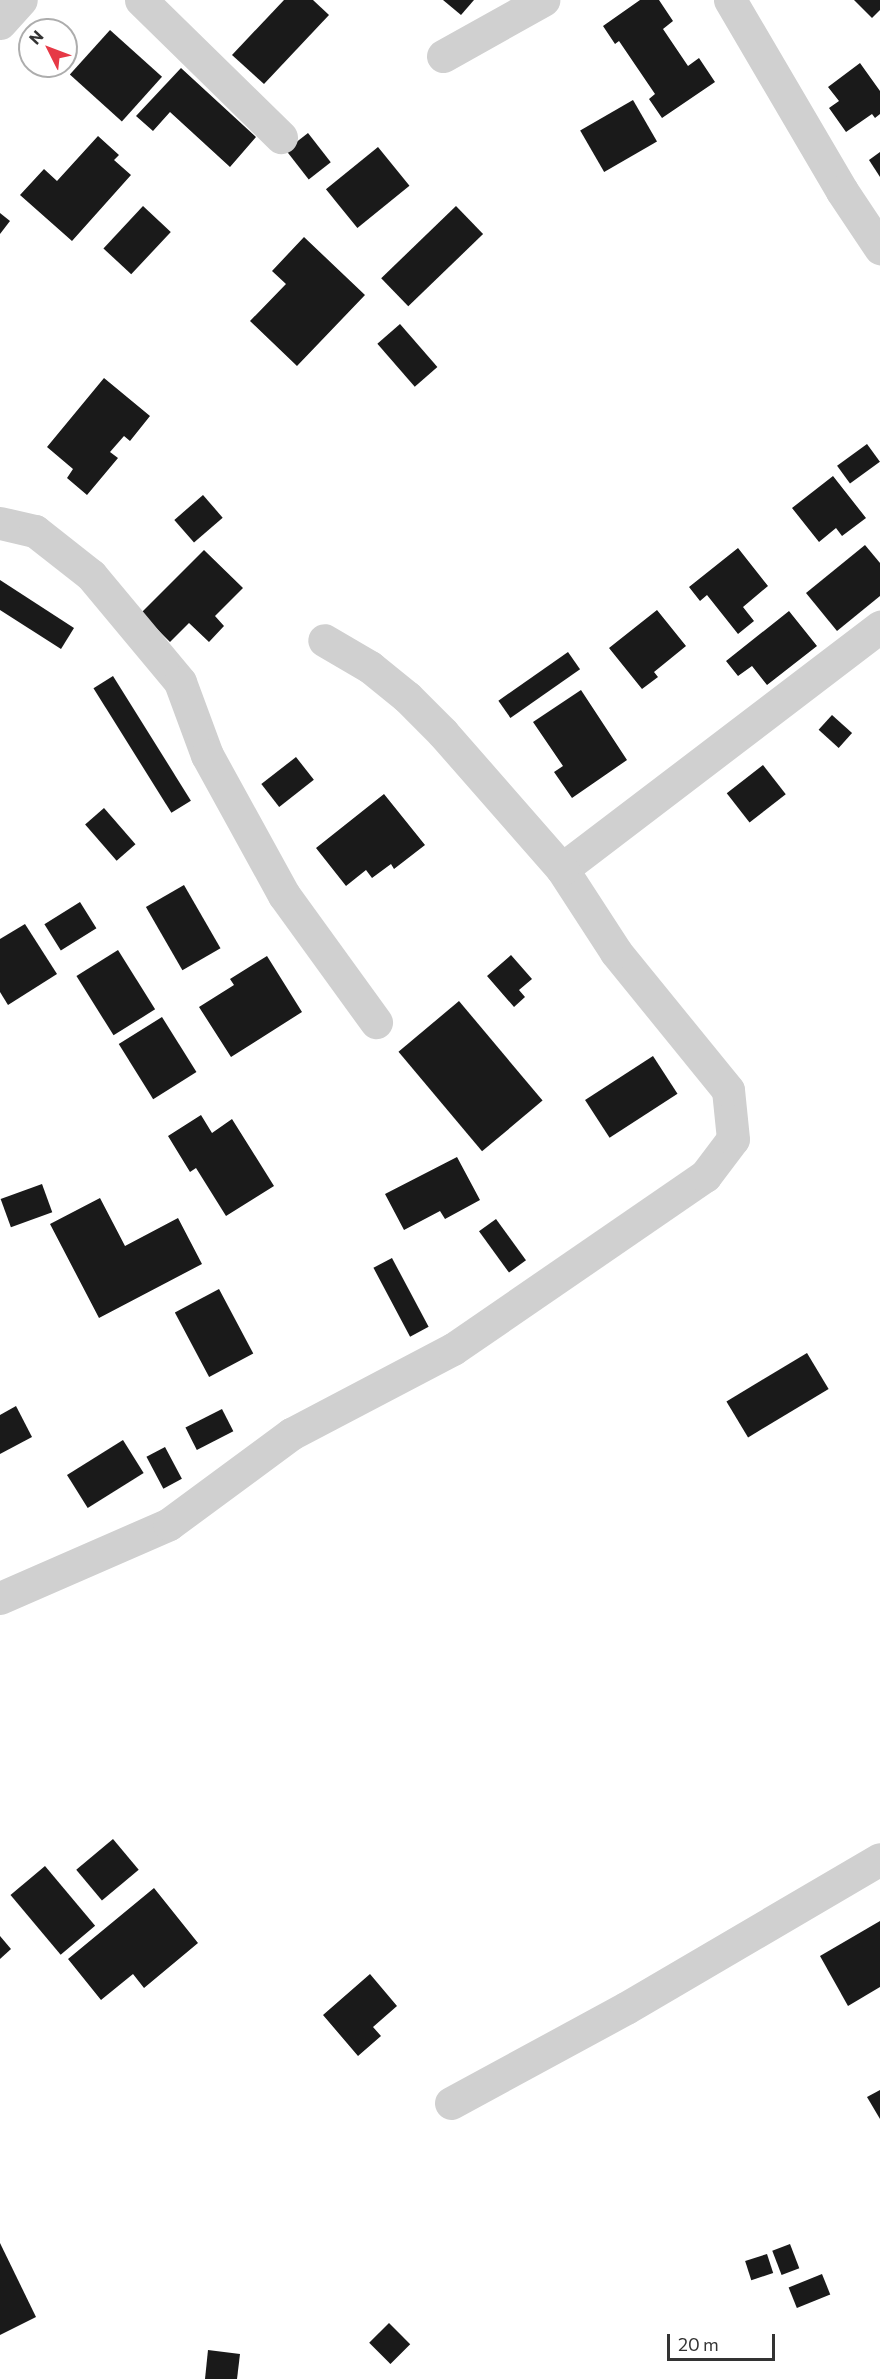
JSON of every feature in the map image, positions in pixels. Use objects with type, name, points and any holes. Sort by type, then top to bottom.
[{"type":"street","points":[[0,23],[21,0]]},
{"type":"street","points":[[141,0],[281,137]]},
{"type":"street","points":[[443,56],[543,0]]},
{"type":"street","points":[[730,0],[842,191],[880,248]]},
{"type":"street","points":[[0,523],[34,531],[91,575],[180,681],[207,755],[284,895],[375,1022]]},
{"type":"street","points":[[562,869],[880,627]]},
{"type":"street","points":[[0,1598],[169,1524],[291,1434],[453,1349],[705,1176],[732,1139],[728,1090],[616,952],[562,869],[443,733],[407,697],[370,667],[324,640]]},
{"type":"street","points":[[451,2103],[626,2008],[880,1859]]},
{"type":"building","points":[[284,0],[313,0],[329,15],[264,84],[232,55]]},
{"type":"building","points":[[443,0],[474,0],[461,15]]},
{"type":"building","points":[[640,0],[659,0],[673,21],[663,29],[688,66],[699,58],[715,82],[662,118],[649,99],[655,94],[619,41],[615,44],[603,26]]},
{"type":"building","points":[[854,0],[880,0],[880,10],[872,18]]},
{"type":"building","points":[[110,30],[162,77],[122,121],[74,78],[78,78],[78,66]]},
{"type":"building","points":[[860,63],[880,91],[880,114],[875,118],[872,114],[846,132],[829,108],[839,101],[828,87]]},
{"type":"building","points":[[181,68],[256,137],[230,167],[170,112],[153,131],[136,116]]},
{"type":"building","points":[[633,100],[657,142],[604,172],[580,130]]},
{"type":"building","points":[[308,133],[331,162],[309,179],[286,150]]},
{"type":"building","points":[[98,136],[119,155],[114,160],[131,175],[72,241],[20,195],[44,169],[57,181]]},
{"type":"building","points":[[378,147],[409,186],[357,228],[326,189]]},
{"type":"building","points":[[880,152],[880,177],[869,160]]},
{"type":"building","points":[[143,206],[171,232],[131,274],[103,248]]},
{"type":"building","points":[[456,206],[483,234],[408,306],[381,278]]},
{"type":"building","points":[[0,213],[10,221],[0,234]]},
{"type":"building","points":[[304,237],[365,295],[297,366],[250,321],[286,284],[272,271]]},
{"type":"building","points":[[400,324],[437,367],[415,387],[377,344]]},
{"type":"building","points":[[104,378],[150,416],[130,441],[124,436],[110,452],[118,458],[87,495],[67,478],[73,469],[47,447]]},
{"type":"building","points":[[867,444],[880,462],[850,484],[837,466]]},
{"type":"building","points":[[833,476],[866,518],[842,536],[836,528],[819,542],[792,508]]},
{"type":"building","points":[[203,495],[223,518],[194,543],[174,520]]},
{"type":"building","points":[[865,545],[880,563],[880,596],[837,631],[806,593]]},
{"type":"building","points":[[738,548],[768,586],[743,607],[754,621],[738,634],[707,595],[700,601],[689,587]]},
{"type":"building","points":[[204,550],[243,588],[215,616],[224,626],[209,642],[189,623],[170,642],[141,613]]},
{"type":"building","points":[[0,580],[74,628],[61,649],[0,610]]},
{"type":"building","points":[[657,610],[686,646],[654,672],[658,677],[642,689],[609,648]]},
{"type":"building","points":[[789,611],[817,646],[767,685],[752,666],[738,676],[726,661]]},
{"type":"building","points":[[568,652],[580,669],[510,718],[498,701]]},
{"type":"building","points":[[113,676],[191,801],[171,813],[93,688]]},
{"type":"building","points":[[581,690],[627,760],[572,798],[554,772],[563,766],[533,722]]},
{"type":"building","points":[[832,715],[852,733],[839,748],[819,730]]},
{"type":"building","points":[[296,757],[314,780],[279,807],[261,784]]},
{"type":"building","points":[[763,765],[786,794],[750,822],[727,793]]},
{"type":"building","points":[[384,794],[425,845],[394,869],[391,864],[372,878],[366,870],[346,886],[316,848]]},
{"type":"building","points":[[104,808],[135,844],[117,861],[85,824]]},
{"type":"building","points":[[184,885],[220,948],[182,970],[146,907]]},
{"type":"building","points":[[80,902],[96,928],[61,951],[44,924]]},
{"type":"building","points":[[25,924],[57,974],[8,1005],[0,992],[0,939]]},
{"type":"building","points":[[118,950],[155,1009],[114,1035],[76,976]]},
{"type":"building","points":[[511,955],[532,979],[519,990],[525,997],[514,1007],[487,976]]},
{"type":"building","points":[[267,956],[302,1012],[231,1057],[199,1007],[234,985],[230,979]]},
{"type":"building","points":[[459,1001],[543,1101],[482,1151],[398,1052]]},
{"type":"building","points":[[162,1017],[196,1072],[153,1099],[119,1044]]},
{"type":"building","points":[[653,1056],[678,1094],[610,1138],[585,1100]]},
{"type":"building","points":[[201,1115],[212,1133],[232,1119],[274,1186],[226,1216],[196,1168],[190,1172],[168,1136]]},
{"type":"building","points":[[457,1157],[480,1200],[445,1219],[440,1211],[404,1230],[385,1194]]},
{"type":"building","points":[[42,1184],[52,1212],[11,1227],[1,1199]]},
{"type":"building","points":[[100,1198],[125,1246],[178,1218],[202,1264],[99,1318],[50,1224]]},
{"type":"building","points":[[496,1219],[526,1260],[509,1273],[479,1231]]},
{"type":"building","points":[[392,1258],[429,1327],[410,1337],[373,1268]]},
{"type":"building","points":[[219,1289],[253,1353],[209,1377],[175,1312]]},
{"type":"building","points":[[807,1353],[829,1389],[748,1437],[726,1401]]},
{"type":"building","points":[[16,1406],[32,1437],[0,1454],[0,1415]]},
{"type":"building","points":[[222,1409],[233,1431],[197,1450],[185,1428]]},
{"type":"building","points":[[123,1440],[144,1473],[88,1508],[67,1475]]},
{"type":"building","points":[[165,1447],[182,1479],[163,1489],[146,1457]]},
{"type":"building","points":[[113,1839],[139,1870],[102,1900],[76,1870]]},
{"type":"building","points":[[45,1866],[95,1926],[61,1955],[11,1895]]},
{"type":"building","points":[[154,1888],[198,1943],[144,1988],[133,1974],[101,2000],[68,1959]]},
{"type":"building","points":[[880,1921],[880,1987],[848,2006],[820,1956]]},
{"type":"building","points":[[0,1936],[11,1949],[0,1959]]},
{"type":"building","points":[[370,1974],[397,2006],[373,2027],[381,2036],[358,2056],[323,2015]]},
{"type":"building","points":[[880,2090],[880,2119],[867,2097]]},
{"type":"building","points":[[0,2243],[36,2317],[0,2335]]},
{"type":"building","points":[[790,2244],[799,2268],[782,2275],[772,2251]]},
{"type":"building","points":[[767,2254],[773,2273],[751,2280],[745,2261]]},
{"type":"building","points":[[822,2274],[830,2294],[797,2308],[789,2287]]},
{"type":"building","points":[[389,2323],[410,2344],[390,2364],[369,2343]]},
{"type":"building","points":[[208,2350],[240,2354],[237,2379],[205,2379]]}]
